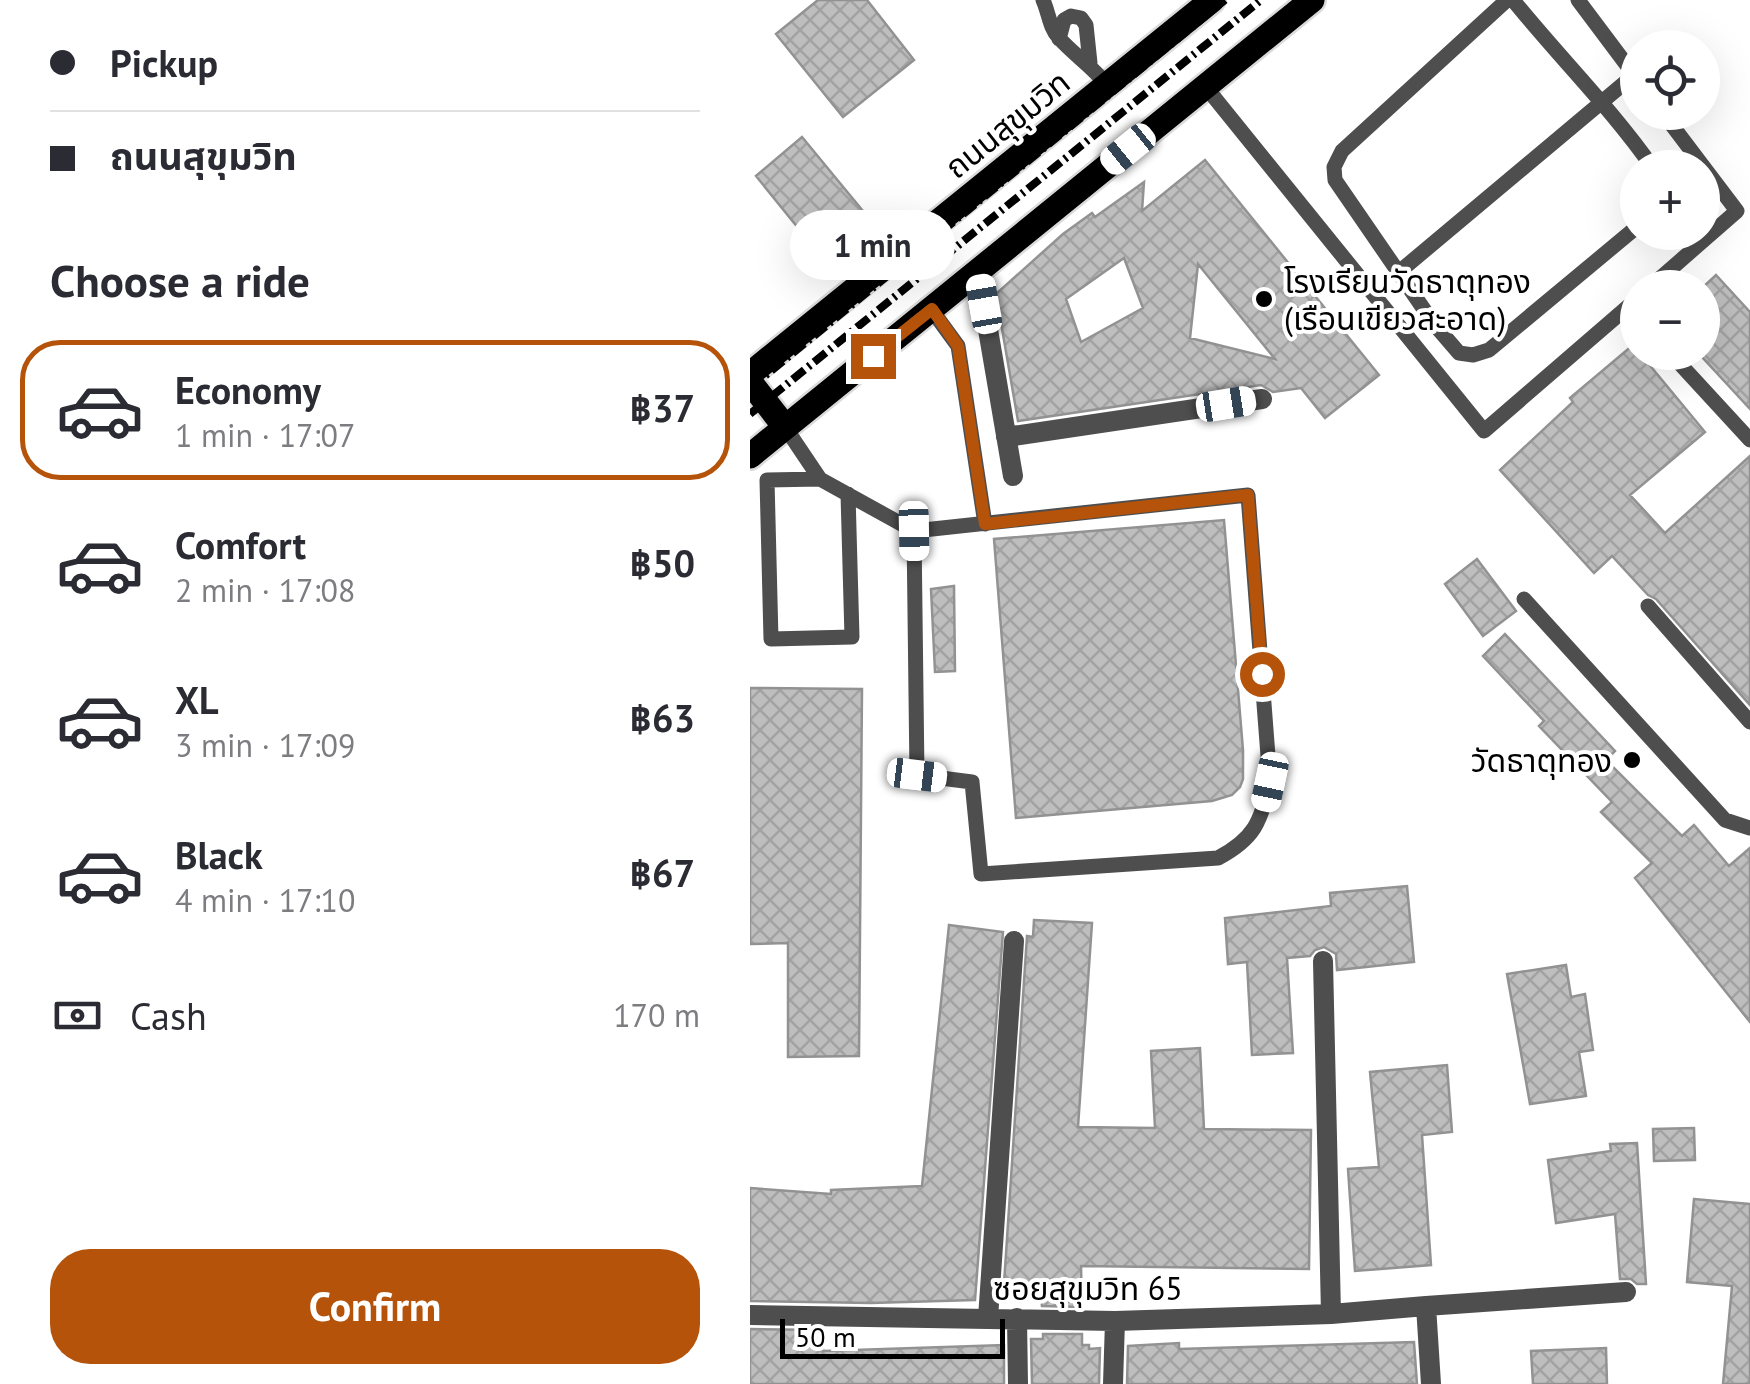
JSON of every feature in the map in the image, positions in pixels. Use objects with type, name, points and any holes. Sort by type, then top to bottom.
[{"type":"main road","name":"ถนนสุขุมวิท","points":[[750,374],[1212,0]]},
{"type":"main road","points":[[750,456],[1312,0]]},
{"type":"main road","points":[[750,382],[785,427]]},
{"type":"street","points":[[978,271],[1013,476]]},
{"type":"street","points":[[1006,437],[1262,399]]},
{"type":"street","points":[[988,1318],[1014,941]]},
{"type":"street","points":[[1323,961],[1331,1314]]},
{"type":"street","name":"ซอยสุขุมวิท 65","points":[[750,1315],[1115,1322],[1331,1314],[1626,1292]]},
{"type":"street","points":[[1426,1306],[1431,1384]]},
{"type":"street","points":[[1017,1318],[1018,1384]]},
{"type":"street","points":[[1114,1384],[1115,1322]]},
{"type":"lane","points":[[1043,0],[1059,39],[1090,63],[1107,85]]},
{"type":"lane","points":[[1620,241],[1490,350],[1459,354],[1357,215],[1335,180],[1334,168],[1342,151],[1510,0],[1602,101],[1639,150]]},
{"type":"lane","points":[[1578,0],[1620,56]]},
{"type":"lane","points":[[1059,39],[1064,20],[1072,16],[1081,18],[1086,25],[1090,63]]},
{"type":"lane","points":[[1206,86],[1484,431],[1620,314]]},
{"type":"lane","points":[[1400,272],[1620,89]]},
{"type":"lane","points":[[1670,270],[1744,206],[1678,130]]},
{"type":"lane","points":[[932,309],[958,346],[985,524]]},
{"type":"lane","points":[[1686,370],[1750,440]]},
{"type":"lane","points":[[785,427],[820,479],[914,531],[1248,495],[1270,782],[1257,826],[1243,845],[1218,858],[981,874],[972,782],[917,775],[914,531]]},
{"type":"lane","points":[[820,479],[766,480],[771,639],[852,636],[848,494]]},
{"type":"lane","points":[[1524,598],[1725,820],[1750,828]]},
{"type":"lane","points":[[1648,606],[1750,722]]},
{"type":"building","points":[[818,0],[867,0],[914,60],[843,117],[776,34]]},
{"type":"building","points":[[802,137],[863,211],[816,250],[756,176]]},
{"type":"building","points":[[1205,160],[1379,375],[1325,418],[1301,388],[1273,392],[1261,385],[1018,421],[996,294],[1063,234],[1144,182],[1142,211]],"holes":[[[1124,258],[1143,308],[1081,342],[1066,299]],[[1198,264],[1275,359],[1190,338]]]},
{"type":"building","points":[[1720,279],[1750,312],[1750,409],[1714,370],[1720,370]]},
{"type":"building","points":[[1620,356],[1620,370],[1654,370],[1705,432],[1630,495],[1665,533],[1750,456],[1750,705],[1656,599],[1612,556],[1594,573],[1500,470],[1573,402],[1570,398]]},
{"type":"building","points":[[1224,520],[1243,750],[1240,787],[1232,795],[1212,801],[1016,818],[994,539]]},
{"type":"building","points":[[1477,559],[1516,611],[1483,636],[1445,584]]},
{"type":"building","points":[[954,586],[955,671],[935,672],[931,589]]},
{"type":"building","points":[[1505,634],[1615,751],[1606,760],[1682,836],[1694,825],[1729,866],[1750,848],[1750,1022],[1635,878],[1652,863],[1601,812],[1612,802],[1539,726],[1544,721],[1483,656]]},
{"type":"building","points":[[750,688],[862,689],[859,1056],[788,1057],[788,943],[750,944]]},
{"type":"building","points":[[1407,886],[1414,962],[1337,970],[1336,954],[1324,947],[1310,956],[1287,958],[1293,1053],[1252,1055],[1247,962],[1228,964],[1225,918],[1331,906],[1330,893]]},
{"type":"building","points":[[1034,920],[1092,923],[1078,1127],[1155,1128],[1151,1051],[1200,1048],[1204,1129],[1311,1130],[1309,1269],[1081,1266],[1082,1307],[1042,1306],[1041,1298],[1003,1299],[1027,936],[1033,937]]},
{"type":"building","points":[[949,925],[1003,932],[975,1300],[750,1301],[750,1188],[831,1194],[831,1190],[922,1186]]},
{"type":"building","points":[[1566,965],[1571,997],[1585,994],[1593,1050],[1579,1052],[1586,1096],[1530,1104],[1507,974]]},
{"type":"building","points":[[1447,1065],[1452,1132],[1422,1135],[1431,1265],[1355,1271],[1348,1169],[1379,1167],[1370,1072]]},
{"type":"building","points":[[1694,1128],[1695,1160],[1654,1161],[1653,1129]]},
{"type":"building","points":[[1637,1143],[1646,1284],[1620,1279],[1615,1214],[1556,1223],[1548,1160],[1611,1151],[1610,1144]]},
{"type":"building","points":[[1694,1199],[1750,1204],[1750,1384],[1723,1384],[1732,1286],[1687,1282]]},
{"type":"building","points":[[750,1329],[824,1330],[823,1351],[1004,1345],[1004,1384],[750,1384]]},
{"type":"building","points":[[1043,1334],[1082,1334],[1082,1345],[1100,1348],[1099,1384],[1032,1384],[1031,1339],[1043,1339]]},
{"type":"building","points":[[1414,1342],[1417,1384],[1127,1384],[1128,1346],[1179,1343],[1179,1349]]},
{"type":"building","points":[[1606,1348],[1607,1384],[1533,1384],[1531,1351]]},
{"type":"railway","points":[[750,388],[1225,0]]},
{"type":"railway","points":[[750,414],[1261,0]]},
{"type":"place","name":"โรงเรียนวัดธาตุทอง (เรือนเขียวสะอาด)","points":[[1264,299]]},
{"type":"place","name":"วัดธาตุทอง","points":[[1632,760]]},
{"type":"route","points":[[873,356],[932,309],[958,346],[985,524],[1248,495],[1262,674]]}]
